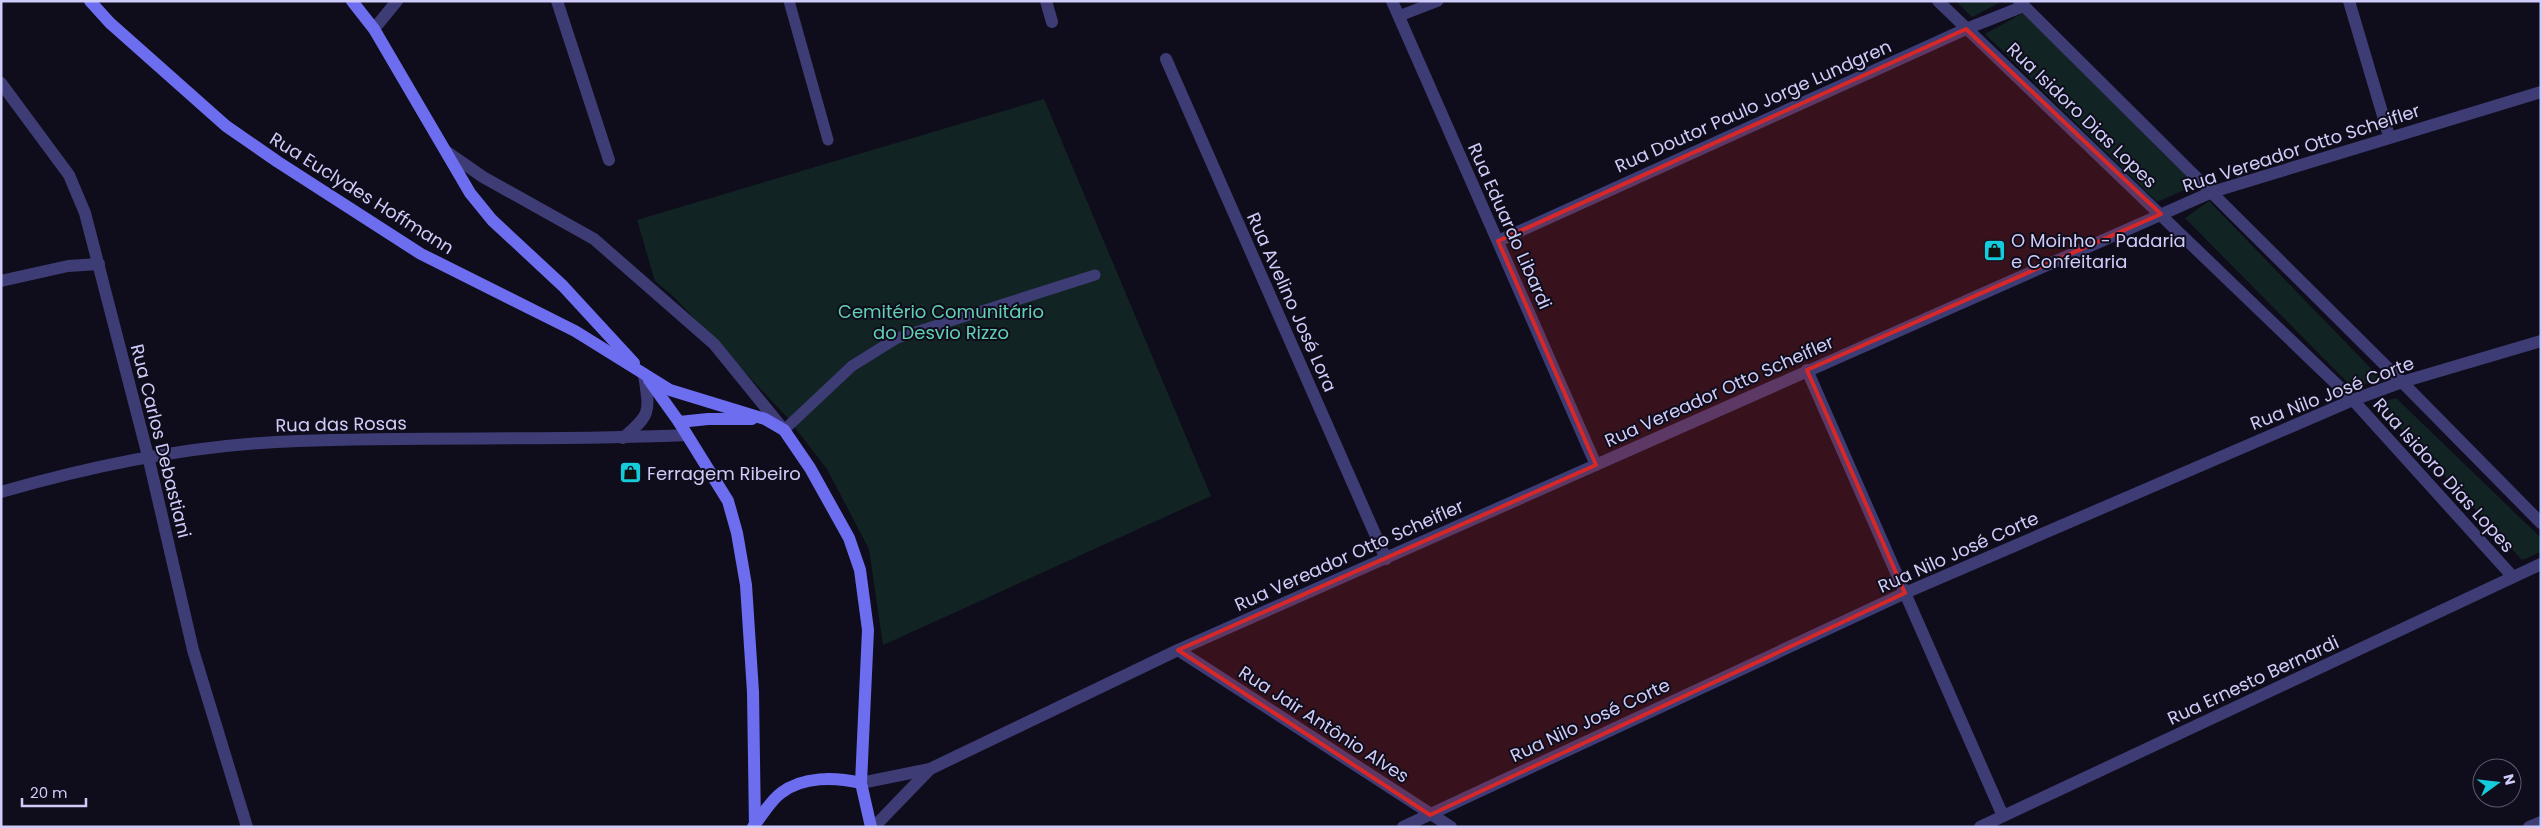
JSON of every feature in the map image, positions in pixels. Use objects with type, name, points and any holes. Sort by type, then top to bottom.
[{"type":"street","name":"Rua Euclydes Hoffmann","points":[[90,1],[110,23],[226,126],[278,162],[421,254],[575,332],[670,390],[764,419],[784,430]]},
{"type":"street","points":[[352,1],[374,29],[470,192],[492,220],[563,286],[644,374],[679,422],[728,501],[746,585],[753,692],[754,826]]},
{"type":"street","points":[[374,29],[397,1]]},
{"type":"street","points":[[557,1],[609,160]]},
{"type":"street","points":[[1046,1],[1052,22]]},
{"type":"street","name":"Rua Eduardo Libardi","points":[[1392,1],[1596,464]]},
{"type":"street","name":"Rua Isidoro Dias Lopes","points":[[1938,1],[2353,400],[2513,577]]},
{"type":"street","points":[[2349,1],[2389,136]]},
{"type":"street","name":"Rua Isidoro Dias Lopes","points":[[2021,3],[2541,523]]},
{"type":"street","name":"Rua Doutor Paulo Jorge Lundgren","points":[[1498,241],[2021,3]]},
{"type":"street","name":"Rua Avelino José Lora","points":[[1166,59],[1386,558]]},
{"type":"street","name":"Rua Carlos Debastiani","points":[[1,84],[69,175],[85,213],[148,456],[193,650],[247,827]]},
{"type":"street","name":"Rua Vereador Otto Scheifler","points":[[754,826],[780,794],[805,781],[839,779],[861,783],[930,769],[1178,650],[2212,192],[2389,136],[2541,92]]},
{"type":"street","points":[[447,152],[483,177],[594,239],[714,344],[784,430],[810,468],[849,538],[860,570],[868,630],[861,783],[872,827]]},
{"type":"street","points":[[1,281],[68,266],[99,264]]},
{"type":"street","name":"Rua Nilo José Corte","points":[[1403,827],[1905,593],[2353,400],[2402,382],[2541,341]]},
{"type":"street","points":[[1807,370],[2003,816]]},
{"type":"street","points":[[623,438],[643,421],[648,407],[644,374]]},
{"type":"street","points":[[679,422],[708,419],[764,419]]},
{"type":"street","name":"Rua das Rosas","points":[[1,492],[148,456],[297,440],[623,438],[687,435]]},
{"type":"street","name":"Rua Ernesto Bernardi","points":[[1980,827],[2541,564]]},
{"type":"street","name":"Rua Jair Antônio Alves","points":[[1178,650],[1451,827]]},
{"type":"street","name":"Rua Vereador Otto Scheifler","points":[[872,827],[930,769]]},
{"type":"street","points":[[2529,827],[2541,822]]},
{"type":"lane","points":[[789,1],[828,140]]},
{"type":"lane","points":[[1399,16],[1438,1]]},
{"type":"lane","points":[[784,430],[852,366],[897,338],[1095,275]]},
{"type":"highlighted area","points":[[1966,29],[2161,214],[1807,370],[1905,593],[1430,815],[1178,650],[1596,465],[1498,241]]},
{"type":"green space","points":[[1956,1],[2003,1],[1972,17]]},
{"type":"green space","points":[[2023,13],[2198,184],[2157,202],[1985,34]]},
{"type":"green space","name":"Cemitério Comunitário do Desvio Rizzo","points":[[1044,99],[1211,496],[883,645],[869,549],[827,469],[786,416],[673,296],[655,281],[637,220]]},
{"type":"green space","points":[[2209,201],[2383,381],[2351,386],[2185,218]]},
{"type":"green space","points":[[2396,398],[2541,538],[2541,552],[2522,560],[2377,403]]},
{"type":"place","name":"O Moinho - Padaria e Confeitaria","points":[[1995,250]]},
{"type":"place","name":"Ferragem Ribeiro","points":[[631,473]]}]
